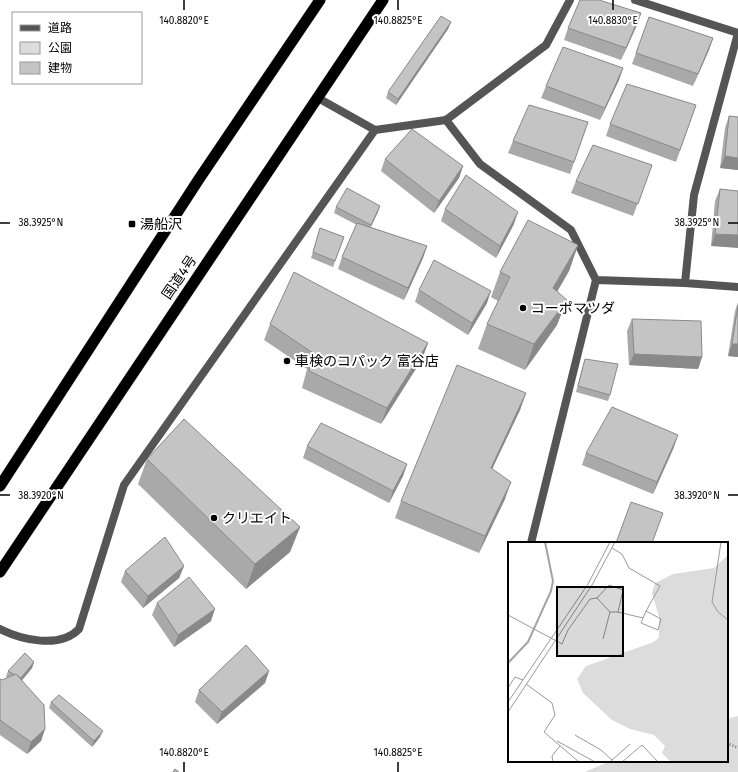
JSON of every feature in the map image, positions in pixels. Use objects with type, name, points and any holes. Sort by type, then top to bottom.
[{"type":"highway","points":[[0,486],[199,179],[320,0]]},
{"type":"highway","name":"国道4号","points":[[0,572],[383,0]]},
{"type":"street","points":[[318,98],[374,130],[446,120],[546,45],[570,0]]},
{"type":"street","points":[[635,0],[738,33],[694,195],[685,283]]},
{"type":"street","points":[[446,120],[480,164],[571,230],[596,280],[531,542]]},
{"type":"street","points":[[0,629],[12,635],[38,641],[60,640],[74,635],[79,629],[124,485],[374,130]]},
{"type":"street","points":[[596,280],[685,283],[738,287]]},
{"type":"path","points":[[728,744],[738,748]]},
{"type":"green space","points":[[738,716],[738,772],[585,772],[608,762],[728,762],[728,719]]},
{"type":"building","points":[[580,0],[599,0],[641,13],[626,48],[568,28]]},
{"type":"building","points":[[441,16],[451,22],[398,99],[388,92]]},
{"type":"building","points":[[649,17],[713,38],[698,74],[636,53]]},
{"type":"building","points":[[563,47],[623,68],[605,108],[546,86]]},
{"type":"building","points":[[627,84],[696,105],[680,150],[610,124]]},
{"type":"building","points":[[529,105],[588,122],[574,162],[513,141]]},
{"type":"building","points":[[729,116],[738,117],[738,158],[725,156]]},
{"type":"building","points":[[412,129],[463,166],[439,201],[385,159]]},
{"type":"building","points":[[593,145],[652,165],[638,204],[576,181]]},
{"type":"building","points":[[466,175],[518,212],[500,246],[445,209]]},
{"type":"building","points":[[347,188],[380,206],[371,225],[336,207]]},
{"type":"building","points":[[720,189],[738,191],[738,235],[715,234]]},
{"type":"building","name":"コーポマツダ","points":[[528,220],[578,245],[553,288],[567,300],[534,344],[487,324],[510,277],[500,272]]},
{"type":"building","points":[[357,223],[427,246],[408,288],[342,257]]},
{"type":"building","points":[[320,228],[344,237],[335,261],[313,252]]},
{"type":"building","points":[[434,260],[491,291],[472,323],[419,290]]},
{"type":"building","points":[[294,272],[428,343],[387,408],[309,371],[313,353],[270,324]]},
{"type":"building","points":[[738,305],[738,344],[732,344]]},
{"type":"building","points":[[632,319],[701,321],[702,357],[634,354]]},
{"type":"building","points":[[585,359],[618,364],[610,395],[578,386]]},
{"type":"building","points":[[457,365],[526,393],[491,468],[511,482],[485,536],[401,501]]},
{"type":"building","points":[[612,407],[678,435],[657,482],[586,453]]},
{"type":"building","points":[[184,419],[300,527],[255,564],[147,459]]},
{"type":"building","points":[[321,423],[407,464],[393,491],[307,446]]},
{"type":"building","points":[[631,502],[663,513],[652,542],[616,542]]},
{"type":"building","points":[[165,537],[184,566],[148,596],[125,571]]},
{"type":"building","points":[[189,577],[215,609],[178,635],[157,603]]},
{"type":"building","points":[[246,645],[269,671],[222,712],[199,690]]},
{"type":"building","points":[[25,653],[34,662],[21,678],[8,671]]},
{"type":"building","points":[[16,674],[44,705],[45,729],[31,742],[0,720],[0,679],[2,680]]},
{"type":"building","points":[[59,695],[103,731],[94,741],[51,702]]},
{"type":"place","name":"湯船沢","points":[[132,224]]},
{"type":"place","name":"コーポマツダ","points":[[523,308]]},
{"type":"place","name":"車検のコパック 富谷店","points":[[287,361]]},
{"type":"place","name":"クリエイト","points":[[214,518]]}]
